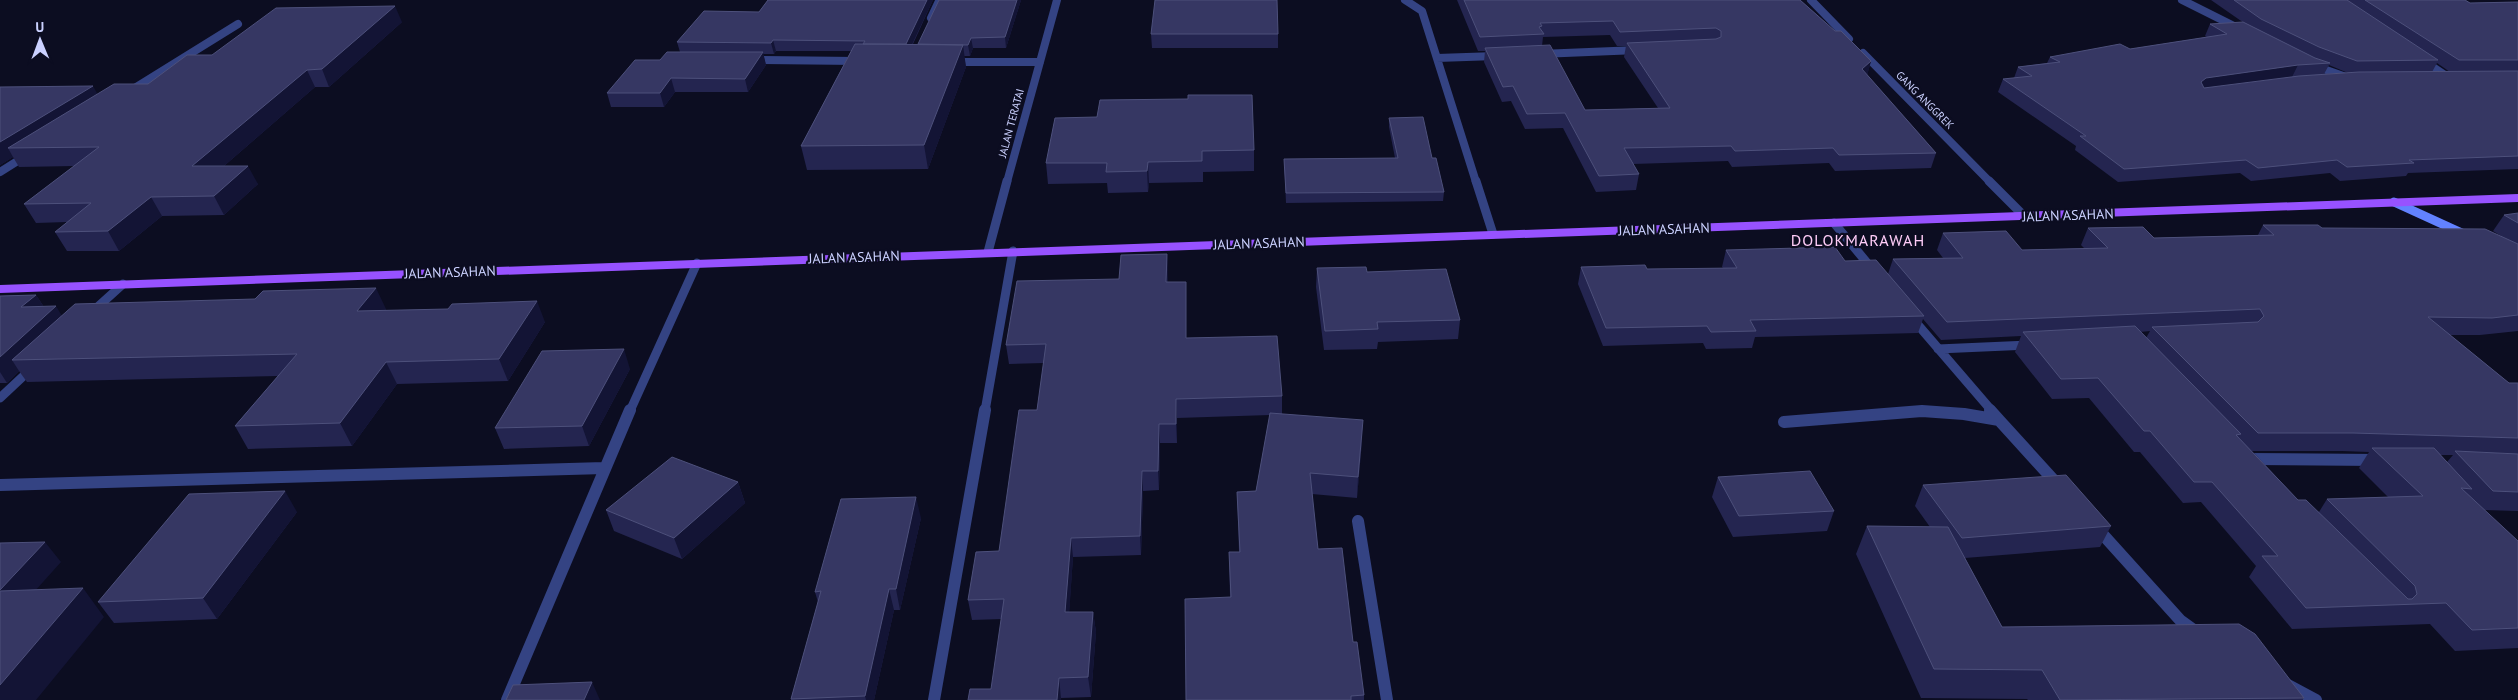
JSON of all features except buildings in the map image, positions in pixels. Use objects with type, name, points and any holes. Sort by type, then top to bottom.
[{"type":"main road","name":"JALAN ASAHAN","points":[[0,289],[2518,198]]},
{"type":"street","name":"JALAN TERATAI","points":[[988,252],[1057,0]]},
{"type":"street","points":[[1405,0],[1422,11],[1493,234]]},
{"type":"street","name":"GANG ANGGREK","points":[[1810,0],[2024,216]]},
{"type":"street","points":[[2182,0],[2251,35]]},
{"type":"street","points":[[927,27],[939,1]]},
{"type":"street","points":[[119,98],[238,24]]},
{"type":"street","points":[[1536,54],[1644,50]]},
{"type":"street","points":[[1437,58],[1506,56]]},
{"type":"street","points":[[2419,58],[2452,79]]},
{"type":"street","points":[[741,60],[871,61]]},
{"type":"street","points":[[2303,61],[2352,79]]},
{"type":"street","points":[[941,62],[1040,62]]},
{"type":"street","points":[[2326,81],[2361,79]]},
{"type":"street","points":[[2434,79],[2461,79]]},
{"type":"street","points":[[0,172],[34,151]]},
{"type":"street","points":[[2394,202],[2474,239]]},
{"type":"street","points":[[1834,223],[1877,275]]},
{"type":"street","points":[[934,700],[1013,251]]},
{"type":"street","points":[[507,700],[604,468],[697,263]]},
{"type":"street","points":[[87,318],[123,284]]},
{"type":"street","points":[[1907,312],[1998,420],[2066,494]]},
{"type":"street","points":[[1938,350],[2043,344]]},
{"type":"street","points":[[0,398],[43,358]]},
{"type":"street","points":[[1784,422],[1922,411],[1964,414],[1998,420]]},
{"type":"street","points":[[2258,473],[2240,455],[2386,460]]},
{"type":"street","points":[[0,485],[604,468]]},
{"type":"street","points":[[2086,516],[2180,620],[2206,638]]},
{"type":"street","points":[[1358,522],[1387,700]]},
{"type":"street","points":[[2280,680],[2316,700]]},
{"type":"district","name":"DOLOKMARAWAH","points":[[1858,240]]}]
